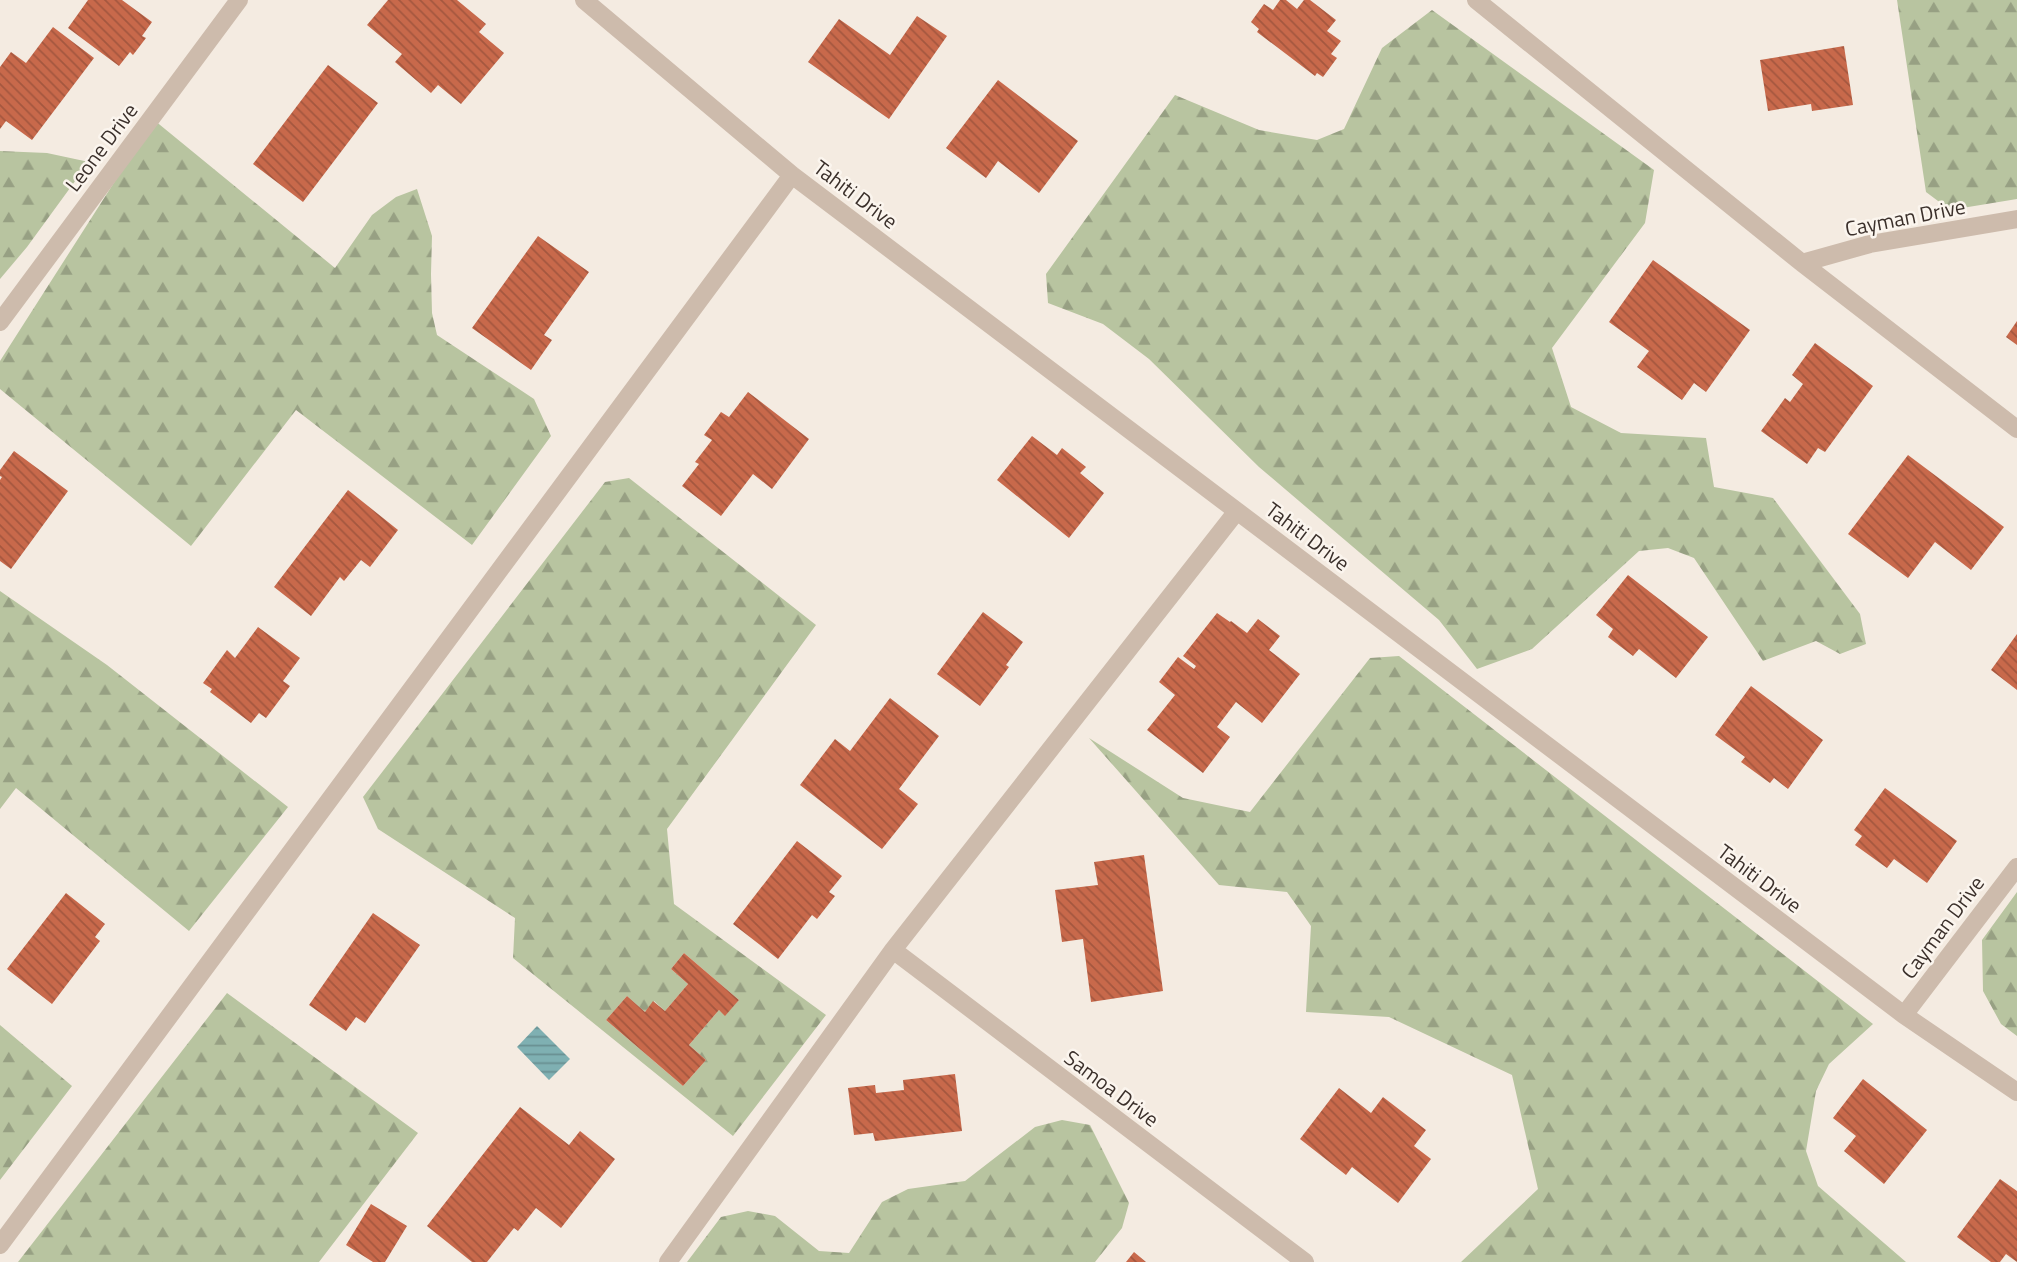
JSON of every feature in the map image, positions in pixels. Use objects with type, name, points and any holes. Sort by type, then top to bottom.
[{"type":"street","name":"Leone Drive","points":[[0,322],[239,0]]},
{"type":"street","name":"Tahiti Drive","points":[[584,0],[792,175],[1904,1015],[2017,1092]]},
{"type":"street","points":[[1476,0],[1802,263],[2017,429]]},
{"type":"street","points":[[0,1245],[792,175]]},
{"type":"street","name":"Cayman Drive","points":[[1802,263],[1870,244],[2017,219]]},
{"type":"street","points":[[668,1262],[893,950],[1237,510]]},
{"type":"street","name":"Cayman Drive","points":[[1904,1015],[2017,867]]},
{"type":"street","name":"Samoa Drive","points":[[893,950],[1305,1262]]},
{"type":"green space","points":[[1897,0],[2017,0],[2017,199],[1950,210],[1926,192]]},
{"type":"green space","points":[[1432,10],[1654,170],[1645,223],[1552,348],[1571,407],[1621,433],[1706,438],[1714,487],[1773,498],[1860,614],[1866,644],[1840,654],[1816,641],[1763,661],[1694,558],[1668,548],[1639,551],[1532,649],[1477,669],[1439,620],[1259,467],[1149,359],[1103,324],[1048,303],[1046,274],[1175,95],[1259,130],[1317,140],[1344,129],[1382,48]]},
{"type":"green space","points":[[154,120],[335,268],[372,215],[396,197],[417,189],[432,236],[432,313],[437,335],[534,399],[551,436],[472,545],[296,410],[191,546],[0,389],[0,361]]},
{"type":"green space","points":[[0,151],[47,153],[89,162],[27,247],[0,279]]},
{"type":"green space","points":[[629,478],[816,625],[667,829],[674,904],[826,1015],[733,1136],[513,958],[515,918],[378,829],[363,797],[605,482]],"holes":[[[684,953],[739,1000],[725,1015],[719,1010],[689,1045],[706,1060],[683,1086],[606,1020],[627,996],[645,1012],[654,1001],[665,1011],[688,984],[671,969]]]},
{"type":"green space","points":[[0,591],[107,665],[288,807],[189,931],[16,788],[0,809]]},
{"type":"green space","points":[[1399,656],[1873,1024],[1829,1064],[1816,1091],[1806,1151],[1818,1186],[1906,1262],[1461,1262],[1538,1189],[1512,1075],[1389,1017],[1306,1012],[1311,926],[1287,892],[1219,885],[1089,738],[1183,798],[1250,812],[1370,658]]},
{"type":"green space","points":[[2017,892],[2017,1036],[2001,1024],[1983,991],[1982,940]]},
{"type":"green space","points":[[227,993],[418,1133],[319,1262],[18,1262]]},
{"type":"green space","points":[[0,1025],[72,1086],[0,1180]]},
{"type":"green space","points":[[1062,1120],[1090,1125],[1129,1203],[1122,1228],[1095,1262],[687,1262],[721,1217],[748,1211],[775,1216],[819,1251],[849,1253],[882,1202],[908,1189],[965,1181],[1035,1127]]},
{"type":"water","points":[[537,1026],[570,1059],[549,1080],[517,1047]]},
{"type":"building","points":[[88,0],[122,0],[152,22],[142,36],[146,38],[133,55],[130,52],[119,66],[68,28]]},
{"type":"building","points":[[388,0],[457,0],[486,24],[479,32],[504,53],[461,104],[438,85],[431,93],[395,62],[402,54],[367,25]]},
{"type":"building","points":[[1280,0],[1286,0],[1297,9],[1304,0],[1310,0],[1336,20],[1327,31],[1341,41],[1331,54],[1337,58],[1323,77],[1317,73],[1315,76],[1257,32],[1259,29],[1251,22],[1264,4],[1273,10]]},
{"type":"building","points":[[917,16],[947,36],[889,119],[808,62],[839,19],[890,55]]},
{"type":"building","points":[[53,27],[94,58],[32,140],[6,121],[0,129],[0,67],[11,52],[26,63]]},
{"type":"building","points":[[1844,46],[1853,105],[1812,111],[1811,104],[1768,111],[1760,60]]},
{"type":"building","points":[[328,65],[378,103],[303,202],[253,164]]},
{"type":"building","points":[[998,80],[1078,141],[1039,193],[998,161],[986,178],[946,148]]},
{"type":"building","points":[[538,236],[589,272],[544,335],[552,340],[531,370],[472,328]]},
{"type":"building","points":[[1653,260],[1750,330],[1706,392],[1694,383],[1682,400],[1637,367],[1649,351],[1609,322]]},
{"type":"building","points":[[2017,321],[2017,345],[2006,337]]},
{"type":"building","points":[[1815,343],[1873,386],[1825,452],[1818,448],[1807,464],[1761,431],[1785,398],[1790,402],[1803,384],[1792,375]]},
{"type":"building","points":[[748,392],[809,439],[772,489],[753,474],[721,516],[682,486],[699,464],[695,462],[712,440],[704,435],[721,412],[729,417]]},
{"type":"building","points":[[1032,436],[1057,455],[1062,448],[1086,467],[1080,473],[1104,493],[1069,538],[997,480]]},
{"type":"building","points":[[14,451],[68,491],[11,569],[0,561],[0,470]]},
{"type":"building","points":[[1908,455],[2004,527],[1971,570],[1935,542],[1908,578],[1848,534]]},
{"type":"building","points":[[348,490],[398,530],[370,567],[361,560],[344,581],[340,577],[311,616],[274,587]]},
{"type":"building","points":[[1628,575],[1708,637],[1676,678],[1639,649],[1633,656],[1608,637],[1613,629],[1596,615]]},
{"type":"building","points":[[983,612],[1023,642],[1006,665],[1009,667],[980,706],[937,674]]},
{"type":"building","points":[[1217,613],[1247,633],[1258,619],[1280,636],[1269,650],[1300,674],[1262,723],[1236,702],[1217,727],[1230,737],[1203,773],[1147,730],[1175,695],[1159,682],[1178,657],[1194,669],[1196,666],[1183,656]]},
{"type":"building","points":[[258,627],[300,658],[283,681],[290,686],[266,718],[259,713],[251,723],[210,692],[212,689],[203,683],[227,650],[235,658]]},
{"type":"building","points":[[2017,634],[2017,690],[1991,670]]},
{"type":"building","points":[[1751,686],[1823,740],[1788,789],[1774,778],[1770,783],[1741,762],[1745,757],[1715,735]]},
{"type":"building","points":[[890,698],[939,736],[899,789],[918,804],[882,849],[800,785],[835,739],[850,751]]},
{"type":"building","points":[[1885,788],[1957,841],[1927,883],[1894,859],[1887,868],[1855,845],[1862,836],[1854,830]]},
{"type":"building","points":[[797,841],[842,876],[829,892],[835,896],[817,919],[812,915],[778,959],[733,924]]},
{"type":"building","points":[[1144,855],[1163,991],[1091,1002],[1083,939],[1062,942],[1055,890],[1098,885],[1094,862]]},
{"type":"building","points":[[66,893],[105,924],[95,937],[100,941],[52,1004],[7,969]]},
{"type":"building","points":[[373,913],[420,945],[365,1023],[356,1017],[346,1031],[309,1005]]},
{"type":"building","points":[[684,953],[739,1000],[725,1016],[719,1010],[689,1045],[706,1060],[683,1086],[606,1020],[627,996],[645,1012],[653,1001],[665,1011],[688,984],[671,969]]},
{"type":"building","points":[[955,1074],[962,1131],[875,1141],[873,1133],[854,1135],[848,1088],[875,1085],[876,1093],[904,1090],[903,1080]]},
{"type":"building","points":[[1863,1079],[1927,1130],[1884,1184],[1844,1151],[1856,1136],[1833,1118]]},
{"type":"building","points":[[1339,1088],[1371,1113],[1383,1097],[1426,1130],[1414,1146],[1431,1159],[1398,1203],[1352,1167],[1346,1175],[1300,1139]]},
{"type":"building","points":[[520,1107],[569,1145],[580,1131],[615,1159],[561,1228],[536,1208],[518,1231],[514,1228],[487,1262],[472,1262],[427,1226]]},
{"type":"building","points":[[2000,1179],[2017,1191],[2017,1262],[2006,1254],[2000,1262],[1991,1262],[1957,1237]]},
{"type":"building","points":[[371,1204],[407,1226],[385,1262],[373,1262],[346,1245]]},
{"type":"building","points":[[1134,1252],[1146,1262],[1126,1262]]}]
